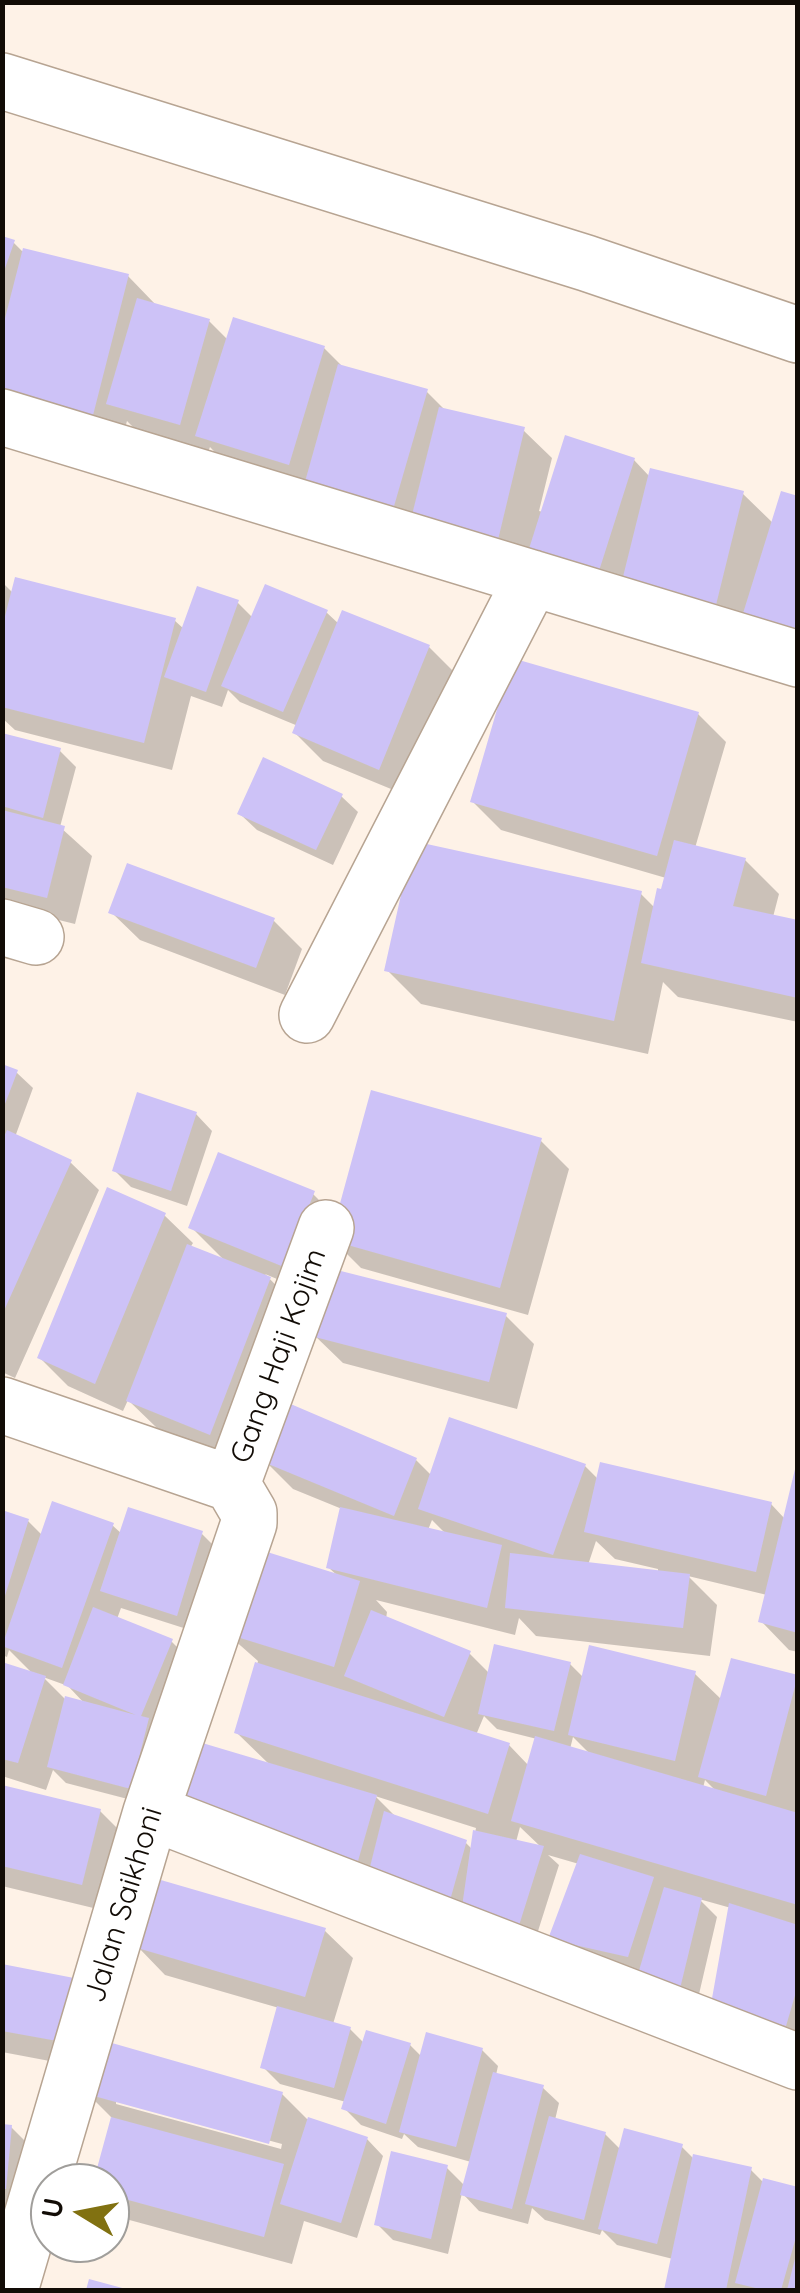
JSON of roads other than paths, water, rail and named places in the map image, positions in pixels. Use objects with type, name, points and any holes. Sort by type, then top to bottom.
[{"type":"street","points":[[2,81],[586,262],[798,335]]},
{"type":"street","points":[[2,416],[798,659]]},
{"type":"street","points":[[307,1014],[532,578]]},
{"type":"street","name":"Gang Haji Kojim","points":[[241,1503],[326,1228]]},
{"type":"street","points":[[2,1405],[241,1503]]},
{"type":"street","name":"Jalan Saikhoni","points":[[10,2290],[241,1503]]},
{"type":"street","points":[[151,1812],[798,2062]]}]
